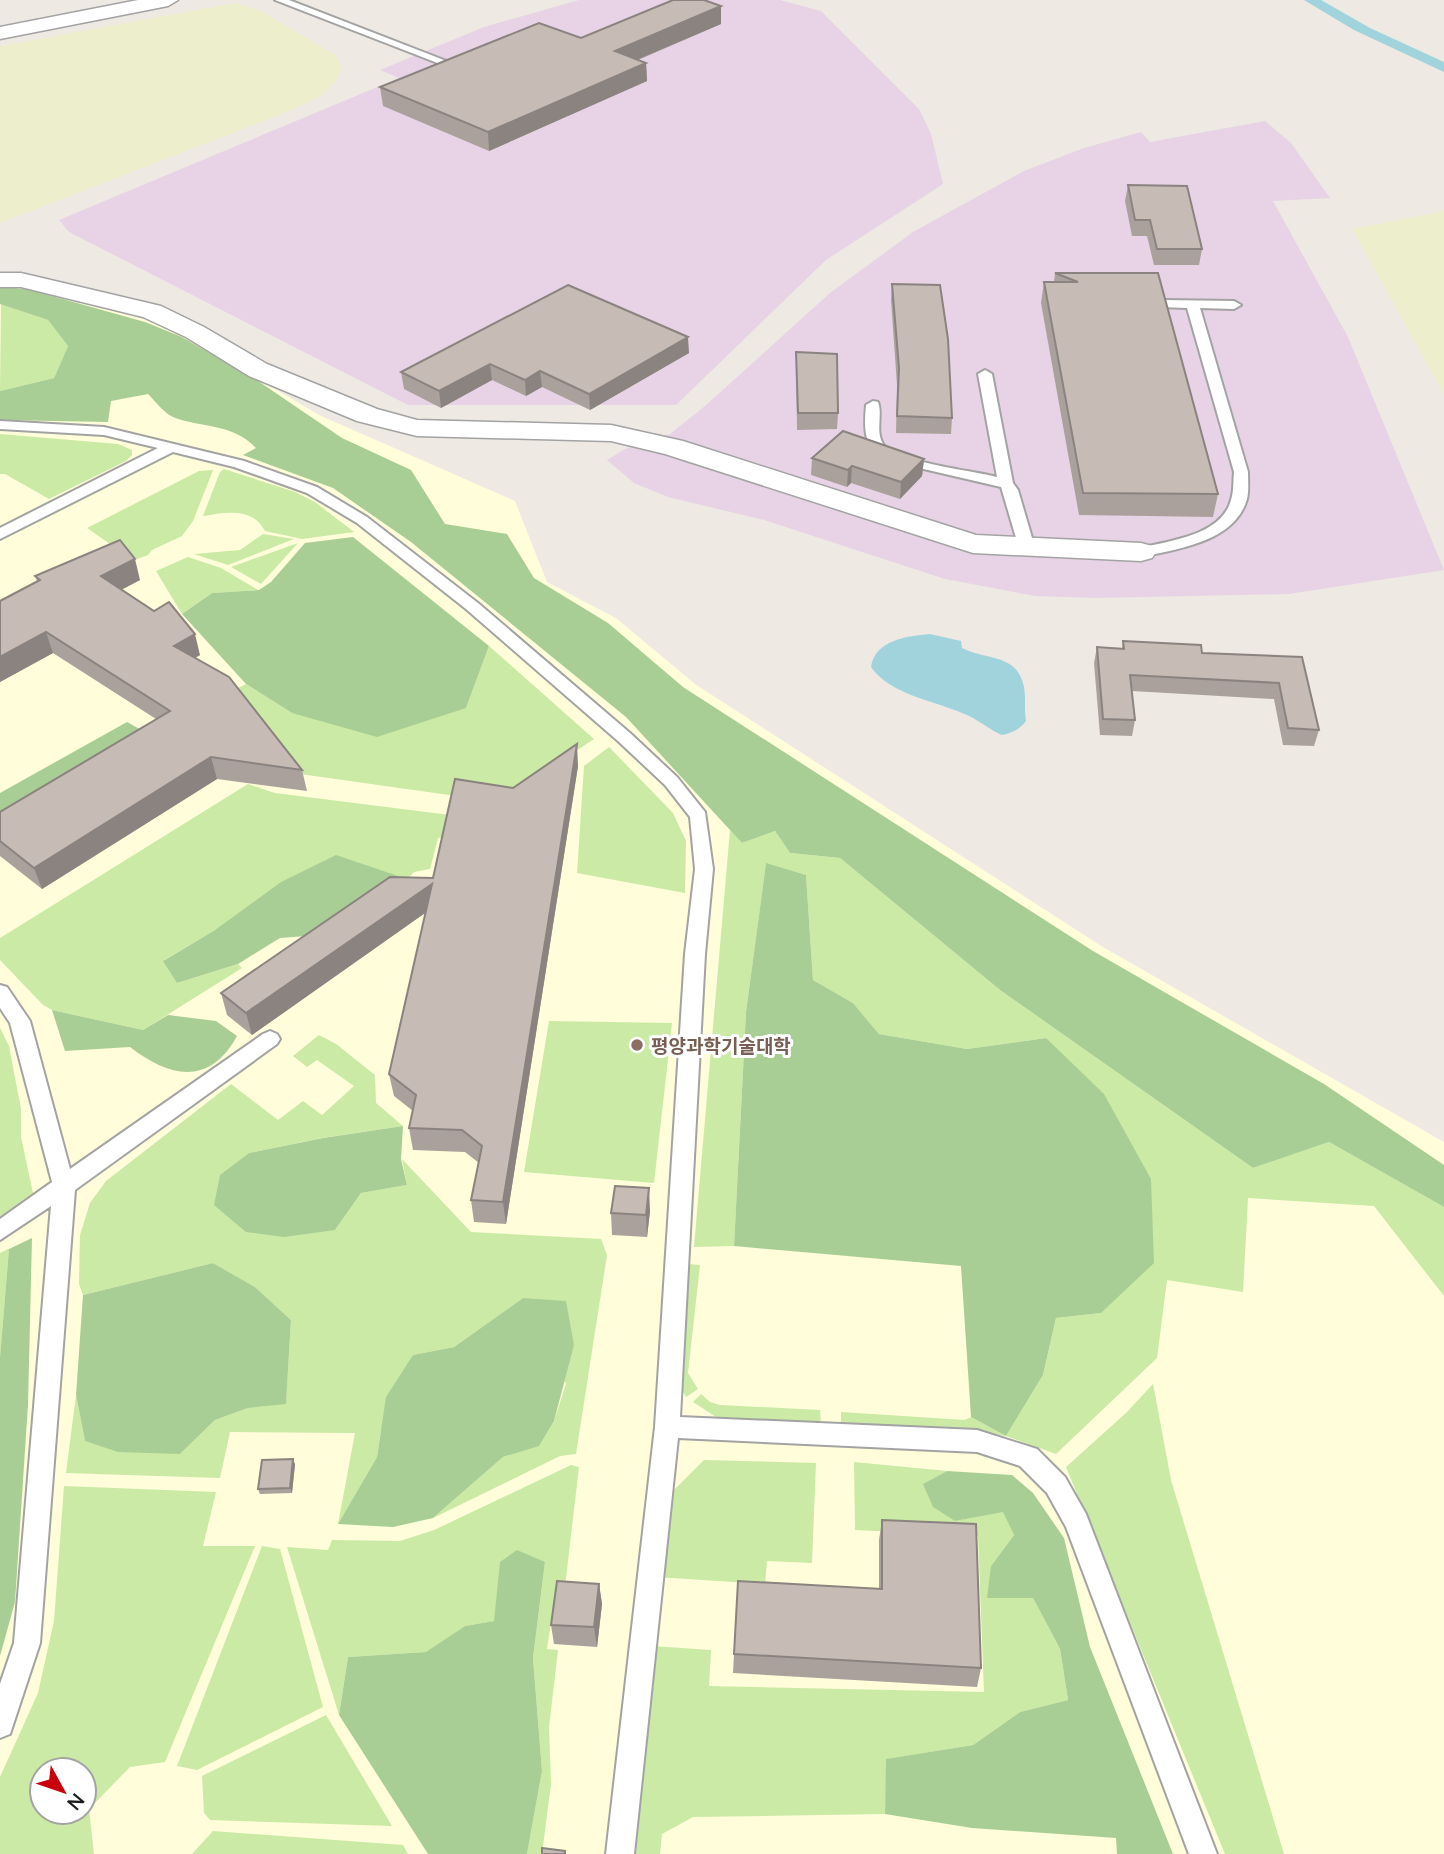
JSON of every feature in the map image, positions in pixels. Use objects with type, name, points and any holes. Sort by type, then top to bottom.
[{"type":"street","points":[[0,33],[168,0]]},
{"type":"street","points":[[0,280],[21,280],[152,311],[195,332],[258,370],[366,415],[417,428],[611,433],[673,447],[972,544],[1140,552]]},
{"type":"lane","points":[[280,0],[457,67]]},
{"type":"lane","points":[[1164,304],[1234,305]]},
{"type":"lane","points":[[1140,552],[1188,543],[1223,522],[1233,513],[1240,500],[1241,472],[1192,304]]},
{"type":"lane","points":[[985,374],[1006,485]]},
{"type":"lane","points":[[873,405],[871,434],[881,451],[900,459],[1006,485],[1011,490],[1027,548]]},
{"type":"lane","points":[[0,425],[104,431],[239,464],[312,490],[362,520],[472,606],[624,737],[671,781],[699,816],[704,869],[695,954],[667,1427],[620,1854]]},
{"type":"lane","points":[[0,534],[172,447]]},
{"type":"lane","points":[[0,992],[20,1021],[64,1186],[27,1643],[0,1724]]},
{"type":"lane","points":[[0,1231],[270,1039]]},
{"type":"lane","points":[[667,1427],[977,1441],[1028,1457],[1056,1485],[1077,1522],[1203,1854]]},
{"type":"shaded area","points":[[579,0],[780,0],[821,11],[919,109],[931,134],[943,184],[826,260],[676,405],[408,405],[69,232],[59,220],[399,78],[380,70],[484,27]]},
{"type":"shaded area","points":[[1265,121],[1291,143],[1330,198],[1273,201],[1348,337],[1444,570],[1289,594],[1096,598],[1035,596],[945,579],[764,520],[668,497],[634,483],[607,460],[625,449],[670,434],[705,406],[830,293],[913,232],[1024,171],[1084,148],[1141,132],[1150,142]]},
{"type":"shaded area","name":"평양과학기술대학","points":[[0,285],[32,288],[152,321],[185,335],[319,415],[515,501],[547,582],[616,618],[695,684],[1103,947],[1444,1142],[1444,1854],[0,1854]]},
{"type":"green space","points":[[235,3],[261,11],[335,55],[342,66],[337,80],[321,96],[282,114],[0,223],[0,46]]},
{"type":"green space","points":[[1444,211],[1444,394],[1352,229]]},
{"type":"green space","points":[[0,287],[27,289],[145,322],[182,337],[261,383],[342,438],[411,470],[445,524],[507,534],[534,578],[608,623],[683,687],[1093,951],[1324,1084],[1444,1165],[1444,1207],[1329,1142],[1253,1168],[1000,990],[840,858],[790,853],[775,831],[742,843],[626,717],[411,542],[333,488],[243,455],[256,448],[237,434],[173,417],[148,394],[111,401],[108,422],[0,420],[0,391],[54,378],[68,346],[48,320],[0,304]]},
{"type":"green space","points":[[1,304],[48,320],[68,346],[54,378],[0,391]]},
{"type":"green space","points":[[0,434],[118,444],[132,450],[132,455],[126,461],[49,499],[5,474],[0,474]]},
{"type":"green space","points":[[224,469],[295,492],[315,502],[354,532],[302,539],[265,531],[253,518],[238,513],[203,516],[220,472]]},
{"type":"green space","points":[[213,470],[193,521],[182,536],[152,550],[148,555],[137,559],[129,557],[87,528],[199,471]]},
{"type":"green space","points":[[263,534],[294,539],[228,565],[194,554],[240,550]]},
{"type":"green space","points":[[353,537],[489,646],[466,708],[377,737],[292,713],[246,684],[182,614],[212,593],[259,590],[271,582],[305,543]]},
{"type":"green space","points":[[298,543],[261,584],[231,567]]},
{"type":"green space","points":[[188,557],[221,568],[258,590],[212,593],[182,614],[156,571]]},
{"type":"green space","points":[[489,646],[594,739],[499,802],[300,774],[232,691],[246,684],[292,713],[466,708]]},
{"type":"green space","points":[[127,722],[145,732],[0,819],[0,793]]},
{"type":"green space","points":[[609,747],[673,813],[686,841],[685,893],[577,873],[584,766]]},
{"type":"green space","points":[[248,784],[275,793],[458,816],[453,837],[438,838],[430,869],[414,872],[407,879],[215,930],[164,960],[177,983],[238,964],[242,968],[143,1030],[52,1010],[43,1005],[0,960],[0,938]]},
{"type":"green space","points":[[730,830],[742,843],[775,831],[790,853],[840,858],[1000,990],[1253,1168],[1329,1142],[1444,1207],[1444,1296],[1374,1206],[1248,1198],[1243,1292],[1167,1280],[1157,1358],[1056,1454],[1006,1436],[1043,1375],[1056,1318],[1101,1313],[1046,1038],[967,1049],[879,1034],[853,1003],[813,980],[806,875],[766,864],[746,1012],[734,1246],[694,1247]]},
{"type":"green space","points":[[336,855],[407,879],[320,935],[280,938],[238,964],[177,983],[163,961],[215,930],[281,882]]},
{"type":"green space","points":[[766,863],[806,875],[813,980],[853,1003],[879,1034],[967,1049],[1046,1038],[1104,1094],[1151,1179],[1154,1263],[1101,1313],[1056,1318],[1043,1375],[1006,1436],[971,1417],[961,1266],[734,1246],[746,1012]]},
{"type":"green space","points":[[52,1010],[143,1030],[168,1015],[216,1021],[237,1036],[215,1063],[202,1070],[188,1072],[160,1065],[130,1047],[65,1051]]},
{"type":"green space","points":[[549,1021],[672,1023],[654,1183],[524,1172]]},
{"type":"green space","points":[[0,1028],[9,1046],[21,1109],[21,1137],[33,1193],[0,1217]]},
{"type":"green space","points":[[319,1035],[336,1044],[375,1075],[376,1103],[403,1126],[322,1138],[249,1153],[221,1175],[335,1230],[361,1193],[407,1185],[402,1159],[471,1232],[601,1239],[607,1255],[576,1454],[560,1456],[433,1518],[503,1457],[539,1445],[554,1421],[566,1384],[523,1298],[454,1347],[413,1355],[381,1430],[377,1457],[338,1524],[355,1433],[230,1432],[220,1478],[66,1473],[76,1395],[85,1441],[180,1454],[215,1420],[248,1408],[286,1403],[291,1320],[255,1287],[213,1263],[83,1295],[79,1284],[80,1235],[90,1203],[106,1181],[231,1084],[278,1120],[303,1101],[322,1115],[354,1086],[317,1060],[307,1067],[293,1056]]},
{"type":"green space","points":[[403,1126],[401,1159],[407,1185],[361,1193],[335,1230],[284,1237],[246,1232],[214,1205],[220,1175],[249,1153]]},
{"type":"green space","points":[[32,1238],[28,1405],[15,1602],[0,1656],[0,1357],[9,1249]]},
{"type":"green space","points":[[9,1249],[0,1357],[0,1253]]},
{"type":"green space","points":[[213,1263],[255,1287],[291,1320],[286,1404],[248,1408],[215,1420],[180,1454],[118,1452],[85,1441],[76,1395],[83,1295]]},
{"type":"green space","points":[[688,1264],[700,1265],[688,1373],[698,1389],[686,1397],[680,1384],[677,1351]]},
{"type":"green space","points":[[523,1298],[566,1301],[574,1345],[554,1421],[539,1446],[503,1457],[433,1518],[393,1527],[338,1524],[377,1457],[386,1397],[413,1355],[454,1347]]},
{"type":"green space","points":[[1153,1384],[1171,1480],[1284,1854],[1225,1854],[1066,1467],[1126,1413]]},
{"type":"green space","points":[[701,1394],[710,1402],[720,1405],[820,1410],[821,1424],[716,1417],[693,1402]]},
{"type":"green space","points":[[841,1412],[965,1420],[971,1417],[1006,1436],[978,1432],[841,1425]]},
{"type":"green space","points":[[704,1460],[816,1463],[812,1563],[767,1561],[765,1584],[657,1577],[665,1499]]},
{"type":"green space","points":[[854,1462],[947,1471],[924,1484],[955,1521],[1003,1511],[1014,1535],[991,1566],[1033,1598],[1060,1649],[1068,1700],[1020,1712],[973,1745],[887,1759],[885,1814],[693,1817],[662,1834],[660,1854],[636,1854],[652,1646],[711,1650],[709,1686],[984,1692],[978,1536],[855,1530]]},
{"type":"green space","points":[[571,1465],[579,1467],[564,1595],[555,1595],[547,1649],[558,1650],[549,1727],[551,1784],[542,1854],[527,1854],[542,1771],[533,1658],[545,1562],[495,1621],[465,1626],[427,1652],[348,1657],[339,1715],[287,1547],[328,1550],[332,1540],[400,1541],[434,1530]]},
{"type":"green space","points":[[947,1471],[1012,1475],[1033,1493],[1064,1538],[1090,1647],[1173,1854],[1117,1854],[1116,1838],[972,1828],[885,1814],[886,1759],[973,1745],[1020,1712],[1068,1700],[1060,1649],[1033,1598],[987,1598],[991,1566],[1014,1535],[1003,1512],[955,1521],[933,1507],[923,1484]]},
{"type":"green space","points":[[64,1486],[216,1492],[203,1546],[255,1546],[165,1762],[130,1767],[98,1800],[98,1756],[28,1756],[28,1826],[91,1826],[94,1854],[0,1854],[0,1777],[38,1693],[54,1621]]},
{"type":"green space","points":[[262,1546],[280,1549],[323,1707],[197,1770],[177,1766]]},
{"type":"green space","points":[[517,1550],[545,1562],[533,1658],[542,1771],[527,1854],[428,1854],[339,1715],[348,1657],[426,1652],[465,1626],[494,1621],[500,1562]]},
{"type":"green space","points":[[326,1715],[392,1826],[210,1820],[204,1813],[202,1776]]},
{"type":"green space","points":[[213,1831],[403,1845],[408,1854],[192,1854]]},
{"type":"water","points":[[1304,0],[1321,0],[1370,28],[1444,62],[1444,72],[1354,30]]},
{"type":"water","points":[[930,634],[961,641],[962,648],[1008,663],[1015,668],[1024,687],[1026,721],[1015,731],[1002,735],[969,716],[890,685],[871,667],[874,658],[885,645],[902,638]]},
{"type":"building","points":[[673,0],[704,0],[721,6],[615,51],[646,63],[488,132],[380,87],[539,23],[581,38]]},
{"type":"building","points":[[1128,185],[1187,186],[1202,249],[1157,249],[1150,220],[1135,220]]},
{"type":"building","points":[[1055,273],[1158,273],[1218,494],[1083,493],[1044,282],[1078,282]]},
{"type":"building","points":[[892,284],[940,285],[948,339],[952,418],[897,416],[899,368]]},
{"type":"building","points":[[568,285],[688,337],[589,394],[540,371],[525,380],[490,364],[439,391],[401,372]]},
{"type":"building","points":[[796,352],[837,354],[838,413],[798,413]]},
{"type":"building","points":[[843,431],[924,459],[901,482],[852,466],[848,470],[812,458]]},
{"type":"building","points":[[120,540],[135,559],[101,576],[154,611],[169,602],[195,634],[174,646],[229,677],[302,770],[211,757],[34,868],[0,841],[0,812],[170,711],[46,632],[0,657],[0,601],[40,580],[35,576]]},
{"type":"building","points":[[1123,641],[1201,645],[1202,653],[1302,657],[1319,730],[1288,728],[1279,683],[1130,675],[1135,720],[1103,719],[1097,647],[1124,649]]},
{"type":"building","points":[[577,744],[503,1202],[471,1200],[482,1146],[462,1130],[409,1128],[416,1095],[389,1074],[432,884],[246,1013],[221,993],[390,877],[433,878],[455,779],[513,788]]},
{"type":"building","points":[[615,1186],[649,1188],[646,1215],[611,1213]]},
{"type":"building","points":[[293,1459],[290,1488],[258,1489],[262,1460]]},
{"type":"building","points":[[882,1520],[976,1524],[981,1668],[734,1654],[738,1581],[882,1589]]},
{"type":"building","points":[[557,1581],[599,1584],[594,1627],[551,1625]]},
{"type":"building","points":[[542,1848],[565,1851],[565,1854],[542,1854]]},
{"type":"place","name":"평양과학기술대학","points":[[637,1045]]}]
